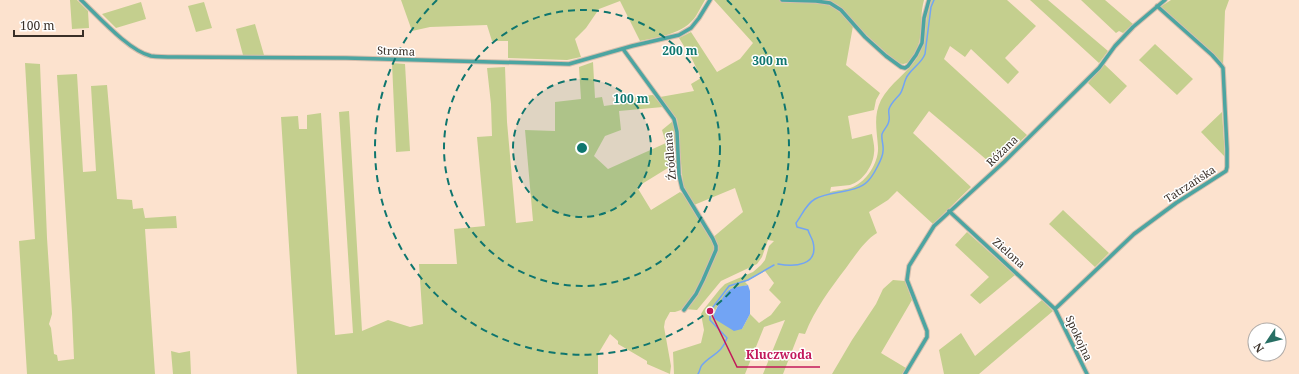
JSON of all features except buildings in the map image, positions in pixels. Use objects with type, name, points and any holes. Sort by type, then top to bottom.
[{"type":"street","name":"Stroma","points":[[81,0],[127,43],[141,52],[152,56],[346,58],[569,64],[679,35],[691,28],[710,0]]},
{"type":"street","points":[[782,0],[830,3],[841,10],[865,37],[886,56],[901,68],[905,68],[916,55],[922,43],[924,18],[928,0]]},
{"type":"street","name":"Różana","points":[[905,374],[926,337],[927,331],[907,280],[908,266],[934,226],[1004,162],[1100,68],[1115,46],[1133,27],[1165,0]]},
{"type":"street","name":"Tatrzańska","points":[[1056,309],[1134,234],[1226,171],[1227,168],[1223,68],[1212,55],[1157,6]]},
{"type":"street","name":"Źródlana","points":[[623,49],[674,119],[677,132],[682,188],[716,246],[704,280],[684,310]]},
{"type":"street","name":"Zielona","points":[[949,211],[1056,309]]},
{"type":"street","name":"Spokojna","points":[[1056,309],[1087,374]]},
{"type":"green space","points":[[70,0],[77,0],[88,11],[89,28],[72,29]]},
{"type":"green space","points":[[401,0],[705,0],[696,16],[685,27],[671,34],[640,41],[620,1],[599,9],[586,28],[575,39],[581,57],[567,60],[508,58],[508,41],[492,41],[487,25],[430,27],[412,31]]},
{"type":"green space","points":[[714,0],[816,0],[828,4],[837,10],[853,26],[846,65],[880,93],[876,100],[874,110],[848,116],[852,139],[872,134],[874,153],[872,163],[863,177],[850,185],[831,187],[830,192],[850,188],[858,184],[867,176],[874,165],[878,153],[876,124],[877,112],[881,100],[918,56],[925,35],[930,0],[1007,0],[1036,26],[1005,58],[1019,72],[1008,84],[971,49],[965,57],[950,46],[944,59],[1027,135],[994,166],[929,111],[913,133],[971,187],[933,224],[897,191],[888,200],[869,212],[877,233],[860,249],[829,292],[813,316],[805,334],[799,333],[783,374],[763,374],[785,320],[764,327],[745,374],[674,374],[673,352],[701,343],[704,330],[701,314],[704,309],[725,284],[753,272],[761,265],[765,260],[769,246],[774,241],[768,240],[762,257],[757,264],[721,281],[697,310],[684,309],[670,312],[665,321],[664,327],[671,366],[670,374],[647,364],[647,361],[618,344],[618,341],[610,334],[598,354],[598,374],[297,374],[281,117],[298,116],[299,129],[307,129],[307,115],[321,113],[335,335],[353,333],[339,112],[349,111],[362,331],[388,320],[410,327],[423,324],[419,264],[457,264],[454,229],[485,226],[477,137],[492,136],[491,104],[487,68],[505,67],[507,122],[516,223],[533,221],[525,130],[555,131],[555,102],[581,99],[579,67],[593,62],[595,98],[602,97],[604,106],[619,104],[619,98],[653,95],[663,107],[619,111],[621,130],[605,136],[594,156],[608,169],[666,143],[662,130],[673,121],[675,126],[676,163],[637,187],[651,210],[680,192],[683,194],[711,239],[743,212],[735,188],[694,205],[683,185],[677,119],[660,97],[694,91],[691,84],[701,78],[692,59],[679,38],[691,32],[717,72],[740,59],[753,43]],"holes":[[[765,271],[774,283],[769,290],[781,302],[771,315],[759,323],[750,314],[742,329],[714,313],[730,289],[748,285],[745,282]]]},
{"type":"green space","points":[[826,0],[924,0],[919,43],[912,58],[905,64],[896,62],[862,31],[838,5]]},
{"type":"green space","points":[[1030,0],[1048,0],[1108,51],[1099,63]]},
{"type":"green space","points":[[1081,0],[1105,0],[1133,24],[1123,33],[1119,31],[1116,33]]},
{"type":"green space","points":[[1171,0],[1229,0],[1225,11],[1223,67],[1216,57],[1160,7]]},
{"type":"green space","points":[[141,2],[146,19],[116,28],[102,14]]},
{"type":"green space","points":[[204,2],[212,28],[196,32],[188,6]]},
{"type":"green space","points":[[255,24],[264,55],[243,55],[236,29]]},
{"type":"green space","points":[[1155,44],[1193,79],[1177,95],[1139,60]]},
{"type":"green space","points":[[25,63],[40,64],[47,238],[52,314],[49,324],[51,328],[54,354],[57,355],[58,361],[74,359],[57,75],[77,74],[83,172],[96,171],[91,86],[107,85],[117,199],[132,200],[133,209],[143,208],[145,218],[176,216],[177,228],[145,229],[155,374],[27,374],[19,241],[35,239]]},
{"type":"green space","points":[[392,63],[405,64],[410,151],[396,152]]},
{"type":"green space","points":[[1104,64],[1127,86],[1110,104],[1088,83]]},
{"type":"green space","points":[[1222,112],[1225,157],[1201,132]]},
{"type":"green space","points":[[1063,210],[1109,253],[1095,267],[1049,224]]},
{"type":"green space","points":[[967,232],[1015,275],[980,304],[970,295],[989,277],[955,245]]},
{"type":"green space","points":[[893,280],[905,281],[912,300],[881,353],[906,368],[902,374],[832,374],[876,304],[883,289]]},
{"type":"green space","points":[[1042,300],[1053,311],[979,374],[944,374],[939,350],[961,333],[975,356]]},
{"type":"green space","points":[[171,351],[179,353],[190,351],[191,374],[173,374]]},
{"type":"water","points":[[748,285],[750,291],[750,314],[742,329],[734,331],[713,318],[724,295],[729,290],[735,287]]},
{"type":"waterway","points":[[778,264],[798,265],[809,260],[812,256],[814,250],[813,242],[808,230],[797,227],[796,223],[809,204],[821,196],[857,188],[868,181],[875,171],[883,154],[882,134],[889,122],[890,107],[900,94],[908,75],[922,60],[925,54],[931,7],[934,0]]},
{"type":"waterway","points":[[698,374],[702,365],[722,348],[727,338],[710,320],[710,311],[729,286],[748,280],[774,265]]},
{"type":"place","name":"Kluczwoda","points":[[710,311]]}]
